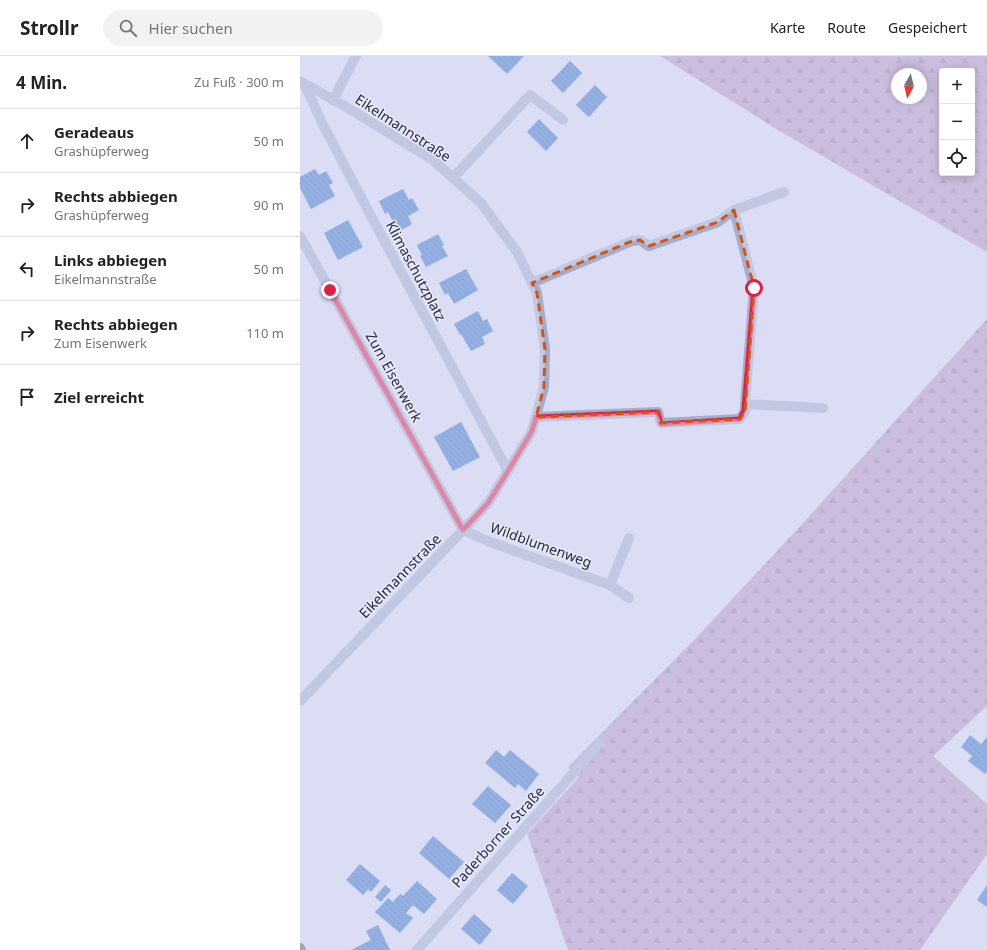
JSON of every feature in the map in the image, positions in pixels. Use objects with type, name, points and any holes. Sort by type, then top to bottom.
[{"type":"street","points":[[333,100],[356,56]]},
{"type":"street","name":"Eikelmannstraße","points":[[300,701],[488,503],[532,431],[544,387],[545,350],[537,293],[517,252],[481,203],[433,160],[302,82]]},
{"type":"street","name":"Klimaschutzplatz","points":[[302,82],[370,216],[508,471]]},
{"type":"street","points":[[453,178],[530,95],[563,120]]},
{"type":"street","points":[[532,284],[632,241],[640,240],[649,246],[718,222],[734,210],[784,192]]},
{"type":"street","points":[[536,417],[658,412],[661,424],[740,419],[745,404],[754,288],[734,210]]},
{"type":"street","name":"Zum Eisenwerk","points":[[300,236],[463,530]]},
{"type":"street","points":[[745,404],[823,408]]},
{"type":"street","name":"Wildblumenweg","points":[[463,530],[490,542],[610,585],[629,598]]},
{"type":"street","points":[[610,585],[629,538]]},
{"type":"street","name":"Paderborner Straße","points":[[417,950],[600,743]]},
{"type":"highlighted area","points":[[734,210],[754,288],[745,411],[740,419],[661,423],[658,412],[536,417],[544,387],[545,349],[537,293],[532,283],[632,241],[640,240],[649,246],[718,222]]},
{"type":"green space","points":[[660,56],[987,56],[987,252],[778,130]]},
{"type":"green space","points":[[987,319],[987,706],[933,756],[987,804],[987,854],[920,950],[568,950],[527,834],[579,777],[568,767],[695,639],[805,521]]},
{"type":"building","points":[[488,56],[524,56],[507,74]]},
{"type":"building","points":[[570,61],[582,73],[563,93],[551,81]]},
{"type":"building","points":[[595,85],[607,97],[589,117],[576,105]]},
{"type":"building","points":[[539,119],[558,138],[546,151],[527,132]]},
{"type":"building","points":[[315,169],[319,175],[326,171],[333,183],[329,185],[335,196],[311,209],[300,188],[300,177]]},
{"type":"building","points":[[403,189],[409,200],[412,198],[419,210],[408,216],[412,224],[398,232],[388,212],[385,214],[379,201]]},
{"type":"building","points":[[348,220],[363,247],[338,260],[324,233]]},
{"type":"building","points":[[438,234],[444,245],[442,246],[448,256],[426,267],[420,256],[422,255],[417,245]]},
{"type":"building","points":[[466,269],[478,290],[454,304],[448,293],[445,295],[439,283]]},
{"type":"building","points":[[478,311],[483,321],[487,319],[493,331],[482,337],[485,344],[471,351],[454,324]]},
{"type":"building","points":[[461,422],[480,457],[453,471],[434,437]]},
{"type":"building","points":[[970,735],[981,744],[987,737],[987,771],[985,774],[968,761],[972,756],[961,747]]},
{"type":"building","points":[[496,750],[504,757],[510,750],[539,774],[526,791],[518,784],[515,788],[485,763]]},
{"type":"building","points":[[488,786],[511,805],[495,823],[472,804]]},
{"type":"building","points":[[433,836],[464,862],[449,879],[419,853]]},
{"type":"building","points":[[360,864],[380,881],[371,892],[368,889],[363,895],[346,880]]},
{"type":"building","points":[[512,873],[528,886],[513,904],[497,890]]},
{"type":"building","points":[[417,881],[437,899],[424,914],[413,905],[406,913],[413,918],[400,933],[375,912],[388,898],[393,902],[400,894],[403,896]]},
{"type":"building","points":[[385,885],[391,890],[381,902],[375,897]]},
{"type":"building","points":[[987,885],[987,907],[977,900]]},
{"type":"building","points":[[474,914],[492,930],[480,945],[461,929]]},
{"type":"building","points":[[378,925],[390,950],[351,950],[371,940],[366,931]]},
{"type":"route","points":[[330,290],[463,530],[488,503],[532,431],[536,417],[658,412],[661,424],[740,419],[744,410],[754,288]]}]
